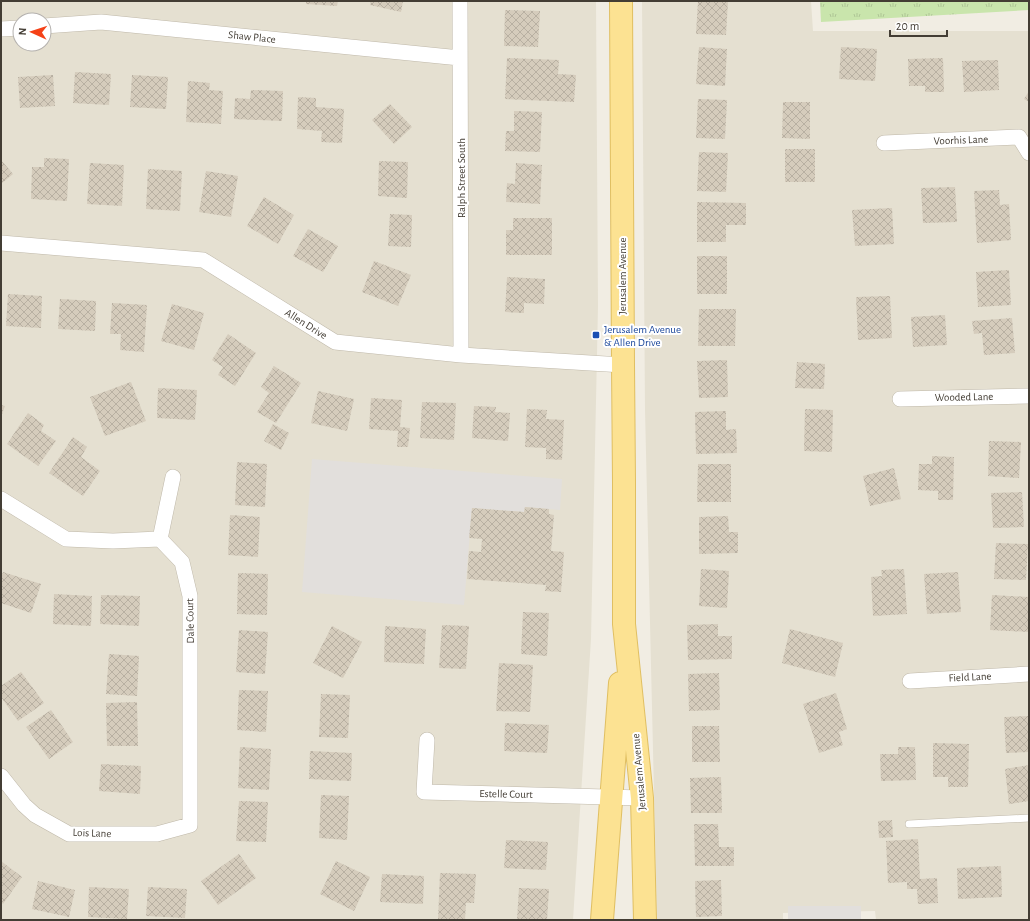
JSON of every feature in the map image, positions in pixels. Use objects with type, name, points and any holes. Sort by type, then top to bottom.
[{"type":"main road","name":"Jerusalem Avenue","points":[[602,920],[624,624],[621,1]]},
{"type":"main road","name":"Jerusalem Avenue","points":[[624,624],[642,798],[645,920]]},
{"type":"street","name":"Ralph Street South","points":[[460,1],[461,355]]},
{"type":"street","name":"Shaw Place","points":[[52,25],[101,22],[460,58]]},
{"type":"street","points":[[1,29],[12,28]]},
{"type":"street","name":"Voorhis Lane","points":[[884,143],[1019,137],[1029,153]]},
{"type":"street","name":"Allen Drive","points":[[1,243],[203,260],[335,342],[461,355],[623,365]]},
{"type":"street","name":"Wooded Lane","points":[[900,399],[1029,396]]},
{"type":"street","points":[[1,499],[66,539],[113,541],[160,538],[174,477]]},
{"type":"street","name":"Dale Court","points":[[157,834],[190,825],[190,596],[182,562],[160,538]]},
{"type":"street","name":"Field Lane","points":[[910,681],[1029,674]]},
{"type":"street","name":"Estelle Court","points":[[427,740],[424,792],[642,798]]},
{"type":"street","name":"Lois Lane","points":[[1,776],[24,805],[35,815],[70,834],[157,834]]},
{"type":"lane","points":[[909,824],[1029,818]]},
{"type":"shaded area","points":[[1,1],[596,1],[598,306],[591,639],[573,920],[1,920]]},
{"type":"shaded area","points":[[642,1],[811,1],[813,31],[1029,31],[1029,920],[876,920],[875,911],[783,913],[783,920],[657,920],[645,410]]},
{"type":"shaded area","points":[[312,459],[562,479],[560,510],[525,507],[524,512],[472,508],[464,605],[302,592]]},
{"type":"shaded area","points":[[788,906],[861,906],[861,920],[788,920]]},
{"type":"green space","points":[[820,1],[1029,1],[1029,10],[821,22]]},
{"type":"building","points":[[306,1],[338,1],[337,6],[306,4]]},
{"type":"building","points":[[371,1],[403,1],[401,12],[370,5]]},
{"type":"building","points":[[698,1],[728,1],[726,35],[696,34]]},
{"type":"building","points":[[505,10],[540,11],[538,47],[504,46]]},
{"type":"building","points":[[699,47],[727,49],[725,86],[696,84]]},
{"type":"building","points":[[841,47],[877,49],[875,81],[839,79]]},
{"type":"building","points":[[507,58],[559,60],[558,74],[576,75],[574,102],[505,99]]},
{"type":"building","points":[[943,58],[944,92],[925,92],[925,86],[909,86],[908,59]]},
{"type":"building","points":[[998,60],[999,90],[964,92],[962,61]]},
{"type":"building","points":[[75,72],[111,74],[109,105],[73,103]]},
{"type":"building","points":[[53,75],[55,106],[20,108],[18,77]]},
{"type":"building","points":[[132,75],[168,77],[166,109],[130,107]]},
{"type":"building","points":[[188,81],[210,83],[209,90],[223,91],[221,124],[186,122]]},
{"type":"building","points":[[251,90],[283,91],[282,121],[234,119],[235,98],[250,99]]},
{"type":"building","points":[[1029,91],[1029,102],[1024,99]]},
{"type":"building","points":[[298,97],[316,98],[316,107],[344,109],[342,143],[321,142],[322,131],[297,129]]},
{"type":"building","points":[[698,99],[727,100],[725,139],[696,138]]},
{"type":"building","points":[[783,102],[810,102],[810,139],[782,138]]},
{"type":"building","points":[[390,104],[412,127],[394,144],[372,120]]},
{"type":"building","points":[[514,111],[542,112],[540,152],[505,151],[506,131],[514,131]]},
{"type":"building","points":[[785,149],[815,149],[815,182],[785,182]]},
{"type":"building","points":[[699,152],[728,153],[726,192],[697,191]]},
{"type":"building","points":[[44,158],[69,159],[67,201],[31,199],[32,167],[44,167]]},
{"type":"building","points":[[1,160],[13,174],[1,184]]},
{"type":"building","points":[[379,161],[408,162],[407,198],[378,196]]},
{"type":"building","points":[[90,163],[124,165],[122,206],[87,204]]},
{"type":"building","points":[[516,163],[542,165],[540,204],[506,202],[507,183],[515,184]]},
{"type":"building","points":[[148,169],[182,171],[180,211],[146,209]]},
{"type":"building","points":[[206,171],[238,176],[231,217],[199,212]]},
{"type":"building","points":[[955,187],[957,222],[923,223],[921,188]]},
{"type":"building","points":[[999,190],[1000,205],[1009,204],[1011,240],[977,243],[974,191]]},
{"type":"building","points":[[264,197],[294,215],[278,244],[247,226]]},
{"type":"building","points":[[697,202],[746,203],[746,225],[726,225],[726,242],[697,242]]},
{"type":"building","points":[[892,208],[894,244],[855,246],[852,210]]},
{"type":"building","points":[[390,214],[412,215],[411,247],[388,246]]},
{"type":"building","points":[[513,218],[552,218],[552,255],[506,255],[506,230],[513,230]]},
{"type":"building","points":[[308,229],[338,246],[323,272],[293,256]]},
{"type":"building","points":[[697,256],[727,256],[727,294],[697,294]]},
{"type":"building","points":[[374,261],[411,275],[398,306],[362,292]]},
{"type":"building","points":[[1009,270],[1011,305],[978,307],[976,272]]},
{"type":"building","points":[[507,277],[545,279],[544,304],[524,303],[524,313],[505,312]]},
{"type":"building","points":[[8,294],[42,296],[41,328],[6,326]]},
{"type":"building","points":[[890,296],[892,338],[858,340],[856,297]]},
{"type":"building","points":[[60,299],[96,301],[95,331],[58,329]]},
{"type":"building","points":[[112,303],[147,305],[144,352],[120,350],[121,334],[110,334]]},
{"type":"building","points":[[172,304],[204,313],[194,350],[161,341]]},
{"type":"building","points":[[699,309],[736,309],[735,346],[698,346]]},
{"type":"building","points":[[945,315],[947,345],[913,347],[911,317]]},
{"type":"building","points":[[1012,318],[1015,353],[984,355],[982,333],[974,334],[972,321]]},
{"type":"building","points":[[228,334],[256,353],[235,386],[218,375],[223,367],[212,360]]},
{"type":"building","points":[[727,360],[728,397],[699,398],[697,361]]},
{"type":"building","points":[[797,362],[825,364],[824,389],[795,388]]},
{"type":"building","points":[[274,366],[301,383],[276,423],[257,412],[269,393],[261,387]]},
{"type":"building","points":[[131,382],[146,421],[105,436],[90,397]]},
{"type":"building","points":[[158,388],[197,390],[195,420],[157,418]]},
{"type":"building","points":[[318,391],[354,399],[347,431],[311,423]]},
{"type":"building","points":[[371,398],[402,400],[400,427],[410,428],[408,447],[397,447],[398,431],[369,429]]},
{"type":"building","points":[[422,402],[456,403],[454,440],[420,438]]},
{"type":"building","points":[[1,405],[5,406],[1,417]]},
{"type":"building","points":[[474,406],[496,407],[495,412],[510,413],[508,441],[472,438]]},
{"type":"building","points":[[527,409],[547,410],[546,419],[564,420],[562,460],[546,459],[546,448],[525,447]]},
{"type":"building","points":[[805,409],[833,410],[832,452],[804,451]]},
{"type":"building","points":[[726,411],[726,430],[736,429],[737,453],[696,454],[695,412]]},
{"type":"building","points":[[28,413],[44,425],[41,431],[56,441],[38,466],[7,444]]},
{"type":"building","points":[[273,424],[289,433],[281,450],[264,441]]},
{"type":"building","points":[[73,437],[87,447],[81,457],[100,471],[83,496],[49,473]]},
{"type":"building","points":[[989,441],[1021,442],[1019,478],[988,476]]},
{"type":"building","points":[[932,456],[954,457],[953,500],[938,500],[938,491],[918,490],[919,464],[932,464]]},
{"type":"building","points":[[237,462],[267,464],[265,507],[235,505]]},
{"type":"building","points":[[698,464],[731,464],[731,502],[697,502]]},
{"type":"building","points":[[894,468],[901,499],[870,506],[863,476]]},
{"type":"building","points":[[1022,492],[1024,527],[993,528],[991,493]]},
{"type":"building","points":[[525,507],[549,509],[549,514],[554,515],[551,551],[564,552],[561,592],[545,591],[546,585],[467,579],[469,551],[481,552],[482,539],[469,538],[472,508],[524,512]]},
{"type":"building","points":[[230,515],[260,517],[258,557],[228,555]]},
{"type":"building","points":[[728,516],[729,532],[738,532],[738,553],[699,554],[699,517]]},
{"type":"building","points":[[996,543],[1028,544],[1026,580],[994,579]]},
{"type":"building","points":[[701,569],[729,571],[727,608],[699,606]]},
{"type":"building","points":[[904,569],[907,614],[873,616],[871,577],[882,576],[881,570]]},
{"type":"building","points":[[3,572],[41,584],[31,613],[1,603],[1,578]]},
{"type":"building","points":[[958,572],[961,612],[927,614],[924,574]]},
{"type":"building","points":[[238,573],[268,574],[267,615],[237,614]]},
{"type":"building","points":[[54,594],[92,596],[91,626],[53,624]]},
{"type":"building","points":[[101,595],[140,596],[139,626],[100,624]]},
{"type":"building","points":[[992,595],[1029,597],[1029,632],[990,630]]},
{"type":"building","points":[[523,612],[549,613],[547,656],[521,654]]},
{"type":"building","points":[[718,624],[718,636],[732,636],[732,659],[688,660],[687,625]]},
{"type":"building","points":[[442,625],[469,626],[466,669],[439,668]]},
{"type":"building","points":[[332,626],[362,642],[343,678],[313,663]]},
{"type":"building","points":[[385,626],[426,629],[424,664],[384,662]]},
{"type":"building","points":[[790,629],[843,643],[835,677],[782,663]]},
{"type":"building","points":[[239,630],[268,632],[265,674],[236,672]]},
{"type":"building","points":[[109,654],[139,656],[137,696],[106,694]]},
{"type":"building","points":[[499,663],[533,665],[530,712],[496,711]]},
{"type":"building","points":[[21,672],[44,703],[18,721],[1,697],[1,686]]},
{"type":"building","points":[[719,673],[720,710],[689,711],[688,674]]},
{"type":"building","points":[[239,690],[268,691],[266,732],[237,730]]},
{"type":"building","points":[[836,693],[847,729],[839,732],[843,745],[819,753],[803,704]]},
{"type":"building","points":[[321,694],[350,695],[348,738],[319,737]]},
{"type":"building","points":[[137,702],[138,746],[107,746],[106,703]]},
{"type":"building","points":[[51,710],[73,742],[49,759],[26,727]]},
{"type":"building","points":[[1029,716],[1029,752],[1006,753],[1004,717]]},
{"type":"building","points":[[505,723],[549,725],[547,753],[504,751]]},
{"type":"building","points":[[692,726],[719,726],[720,762],[692,762]]},
{"type":"building","points":[[933,743],[969,744],[968,787],[948,787],[948,777],[933,777]]},
{"type":"building","points":[[240,747],[271,749],[269,790],[238,788]]},
{"type":"building","points":[[898,747],[915,747],[916,780],[881,781],[880,754],[898,754]]},
{"type":"building","points":[[310,751],[352,753],[351,781],[309,779]]},
{"type":"building","points":[[101,764],[141,766],[140,794],[99,791]]},
{"type":"building","points":[[1029,765],[1029,801],[1009,804],[1005,769]]},
{"type":"building","points":[[721,777],[722,813],[691,813],[690,778]]},
{"type":"building","points":[[321,795],[349,796],[347,840],[319,838]]},
{"type":"building","points":[[239,801],[268,802],[266,842],[236,841]]},
{"type":"building","points":[[892,820],[893,837],[879,838],[878,821]]},
{"type":"building","points":[[694,824],[718,824],[719,847],[734,847],[734,866],[695,866]]},
{"type":"building","points":[[918,839],[920,879],[937,878],[938,903],[918,904],[917,889],[907,889],[907,882],[888,883],[886,841]]},
{"type":"building","points":[[506,840],[548,842],[546,870],[504,868]]},
{"type":"building","points":[[239,854],[256,878],[218,905],[201,881]]},
{"type":"building","points":[[1,861],[22,877],[3,904],[1,902]]},
{"type":"building","points":[[336,861],[370,877],[354,911],[320,894]]},
{"type":"building","points":[[1001,866],[1002,897],[958,899],[957,868]]},
{"type":"building","points":[[440,873],[476,874],[474,903],[466,903],[465,920],[438,920]]},
{"type":"building","points":[[382,874],[424,876],[423,904],[380,902]]},
{"type":"building","points":[[721,880],[722,916],[696,917],[695,881]]},
{"type":"building","points":[[38,881],[75,890],[69,917],[32,909]]},
{"type":"building","points":[[89,887],[129,889],[127,919],[88,917]]},
{"type":"building","points":[[148,887],[187,889],[185,918],[146,916]]},
{"type":"building","points":[[519,888],[549,889],[547,920],[517,920]]},
{"type":"place","name":"Jerusalem Avenue & Allen Drive","points":[[596,335]]}]
